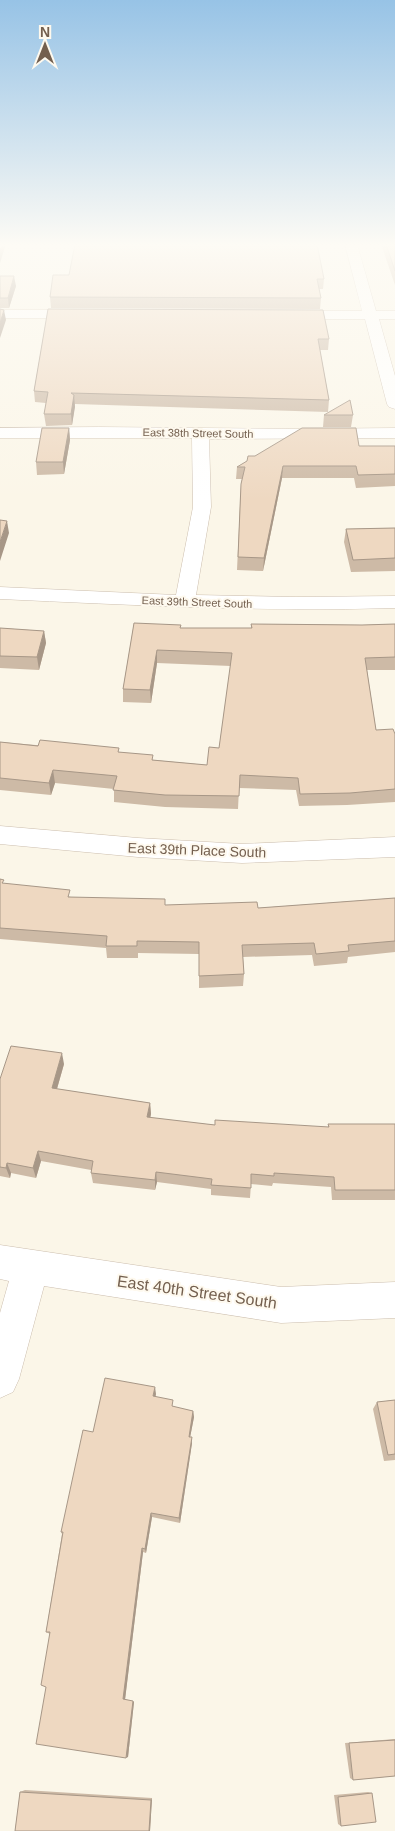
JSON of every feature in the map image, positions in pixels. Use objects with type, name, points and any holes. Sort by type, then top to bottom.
[{"type":"street","points":[[373,329],[395,404]]},
{"type":"street","name":"East 38th Street South","points":[[0,433],[98,431],[328,436],[395,433]]},
{"type":"street","points":[[185,602],[196,532],[202,507],[200,432]]},
{"type":"street","name":"East 39th Street South","points":[[0,593],[185,602],[290,604],[395,602]]},
{"type":"street","name":"East 39th Place South","points":[[0,835],[116,846],[220,853],[298,853],[395,847]]},
{"type":"street","points":[[0,1379],[16,1264]]},
{"type":"street","name":"East 40th Street South","points":[[16,1264],[282,1305],[395,1300]]},
{"type":"building","points":[[45,329],[327,329],[329,339],[318,339],[329,400],[71,393],[74,395],[71,414],[44,414],[48,392],[34,391]]},
{"type":"building","points":[[350,400],[353,415],[324,415]]},
{"type":"building","points":[[42,428],[69,428],[63,462],[36,462]]},
{"type":"building","points":[[302,428],[356,428],[359,446],[395,446],[395,474],[358,475],[356,466],[283,466],[264,558],[238,557],[241,484],[245,467],[237,467],[247,461],[248,456],[255,456]]},
{"type":"building","points":[[0,520],[7,521],[0,542]]},
{"type":"building","points":[[395,528],[395,558],[353,560],[346,529]]},
{"type":"building","points":[[134,623],[181,625],[180,628],[252,628],[251,624],[395,624],[395,657],[365,658],[376,730],[393,729],[395,734],[395,789],[350,793],[300,794],[298,778],[240,775],[239,796],[165,795],[113,790],[117,776],[53,770],[49,783],[0,778],[0,742],[38,746],[40,740],[119,748],[118,752],[153,755],[152,760],[207,765],[209,747],[219,748],[232,653],[157,650],[150,690],[123,689]]},
{"type":"building","points":[[0,628],[44,631],[37,657],[0,656]]},
{"type":"building","points":[[0,879],[4,880],[2,883],[70,890],[68,897],[165,899],[165,905],[257,902],[258,908],[395,898],[395,941],[348,945],[349,951],[316,954],[314,943],[242,945],[244,974],[199,976],[199,942],[137,941],[137,946],[106,946],[107,936],[0,928]]},
{"type":"building","points":[[11,1046],[62,1053],[52,1088],[150,1103],[147,1117],[215,1125],[215,1120],[329,1127],[328,1124],[395,1124],[395,1190],[335,1190],[334,1177],[274,1173],[274,1176],[251,1174],[251,1188],[211,1185],[212,1179],[156,1172],[155,1180],[91,1173],[93,1161],[38,1151],[33,1168],[7,1163],[6,1168],[0,1167],[0,1079]]},
{"type":"building","points":[[105,1378],[155,1387],[153,1396],[173,1400],[172,1406],[193,1411],[189,1437],[192,1437],[179,1518],[151,1513],[145,1549],[142,1548],[123,1699],[133,1701],[126,1758],[36,1744],[46,1687],[41,1685],[50,1632],[46,1632],[63,1532],[61,1532],[83,1430],[93,1432]]},
{"type":"building","points":[[395,1400],[395,1454],[388,1455],[377,1402]]},
{"type":"building","points":[[395,1740],[395,1776],[353,1780],[349,1743]]},
{"type":"building","points":[[20,1792],[151,1800],[149,1831],[15,1831]]},
{"type":"building","points":[[372,1793],[376,1822],[341,1826],[338,1797]]}]
